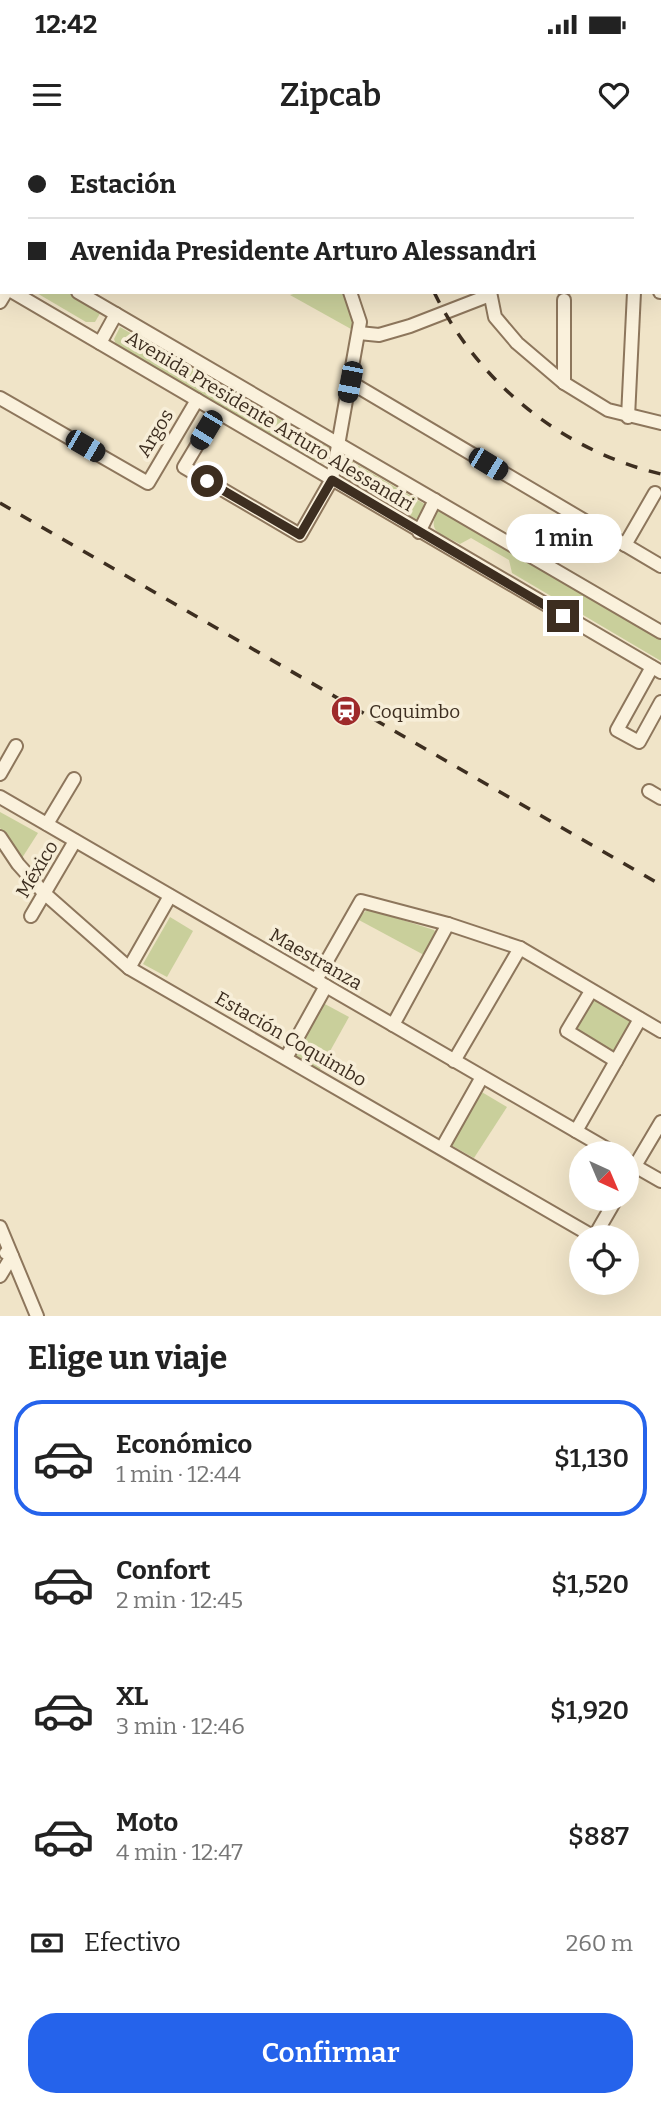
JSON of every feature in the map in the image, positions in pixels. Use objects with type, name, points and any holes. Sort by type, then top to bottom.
[{"type":"street","name":"Avenida Presidente Arturo Alessandri","points":[[16,294],[656,670]]},
{"type":"street","name":"Avenida Presidente Arturo Alessandri","points":[[81,294],[661,632]]},
{"type":"street","points":[[217,412],[184,467],[300,535],[332,480],[359,333],[358,311],[351,294]]},
{"type":"street","points":[[359,333],[379,335],[410,326],[488,294]]},
{"type":"street","points":[[490,294],[495,317],[517,343],[564,383],[608,410],[661,423]]},
{"type":"street","points":[[628,417],[634,294]]},
{"type":"street","points":[[564,300],[564,383]]},
{"type":"street","name":"Avenida Presidente Arturo Alessandri","points":[[100,344],[116,314]]},
{"type":"street","points":[[350,382],[661,566]]},
{"type":"street","name":"Argos","points":[[0,398],[148,483],[197,400]]},
{"type":"street","points":[[625,545],[656,494]]},
{"type":"street","name":"Avenida Presidente Arturo Alessandri","points":[[419,532],[435,500]]},
{"type":"street","points":[[656,670],[617,730],[639,742],[661,702]]},
{"type":"street","points":[[0,774],[16,746]]},
{"type":"street","points":[[47,824],[74,779]]},
{"type":"street","name":"Maestranza","points":[[0,797],[593,1141]]},
{"type":"street","name":"Estación Coquimbo","points":[[0,837],[18,864],[44,893],[129,968],[574,1225]]},
{"type":"street","name":"México","points":[[31,916],[75,841]]},
{"type":"street","points":[[129,968],[170,896]]},
{"type":"street","points":[[286,1058],[361,901],[448,924],[520,948],[661,1031]]},
{"type":"street","points":[[393,1025],[448,924]]},
{"type":"street","points":[[454,1061],[520,948]]},
{"type":"street","points":[[591,991],[567,1031],[616,1061]]},
{"type":"street","points":[[576,1131],[640,1019]]},
{"type":"street","points":[[442,1148],[482,1077]]},
{"type":"street","points":[[639,1152],[661,1122]]},
{"type":"street","points":[[639,1168],[661,1181]]},
{"type":"street","points":[[0,1227],[37,1316]]},
{"type":"street","points":[[0,1250],[12,1256]]},
{"type":"street","points":[[0,1276],[12,1256]]},
{"type":"green space","points":[[38,294],[75,294],[102,310],[95,322],[86,322]]},
{"type":"green space","points":[[343,294],[354,319],[351,329],[290,295]]},
{"type":"green space","points":[[120,327],[331,449],[329,461],[322,463],[312,459],[117,348],[114,339]]},
{"type":"green space","points":[[349,460],[428,506],[421,518],[416,519],[347,478],[344,474]]},
{"type":"green space","points":[[438,510],[661,639],[661,661],[512,573],[509,560],[471,538],[460,544],[437,532],[434,523]]},
{"type":"green space","points":[[0,812],[38,833],[22,858],[0,828]]},
{"type":"green space","points":[[368,909],[434,930],[436,933],[424,955],[357,919]]},
{"type":"green space","points":[[170,917],[193,931],[167,977],[143,964]]},
{"type":"green space","points":[[592,997],[634,1021],[616,1054],[573,1030]]},
{"type":"green space","points":[[323,1003],[349,1017],[319,1071],[294,1057]]},
{"type":"green space","points":[[480,1091],[507,1107],[474,1158],[449,1144]]},
{"type":"railway","points":[[435,294],[452,325],[474,356],[499,384],[527,408],[590,449],[661,474]]},
{"type":"railway","points":[[0,503],[661,885]]},
{"type":"place","name":"Coquimbo","points":[[346,711]]},
{"type":"route","points":[[207,481],[300,535],[332,480],[563,616]]}]
